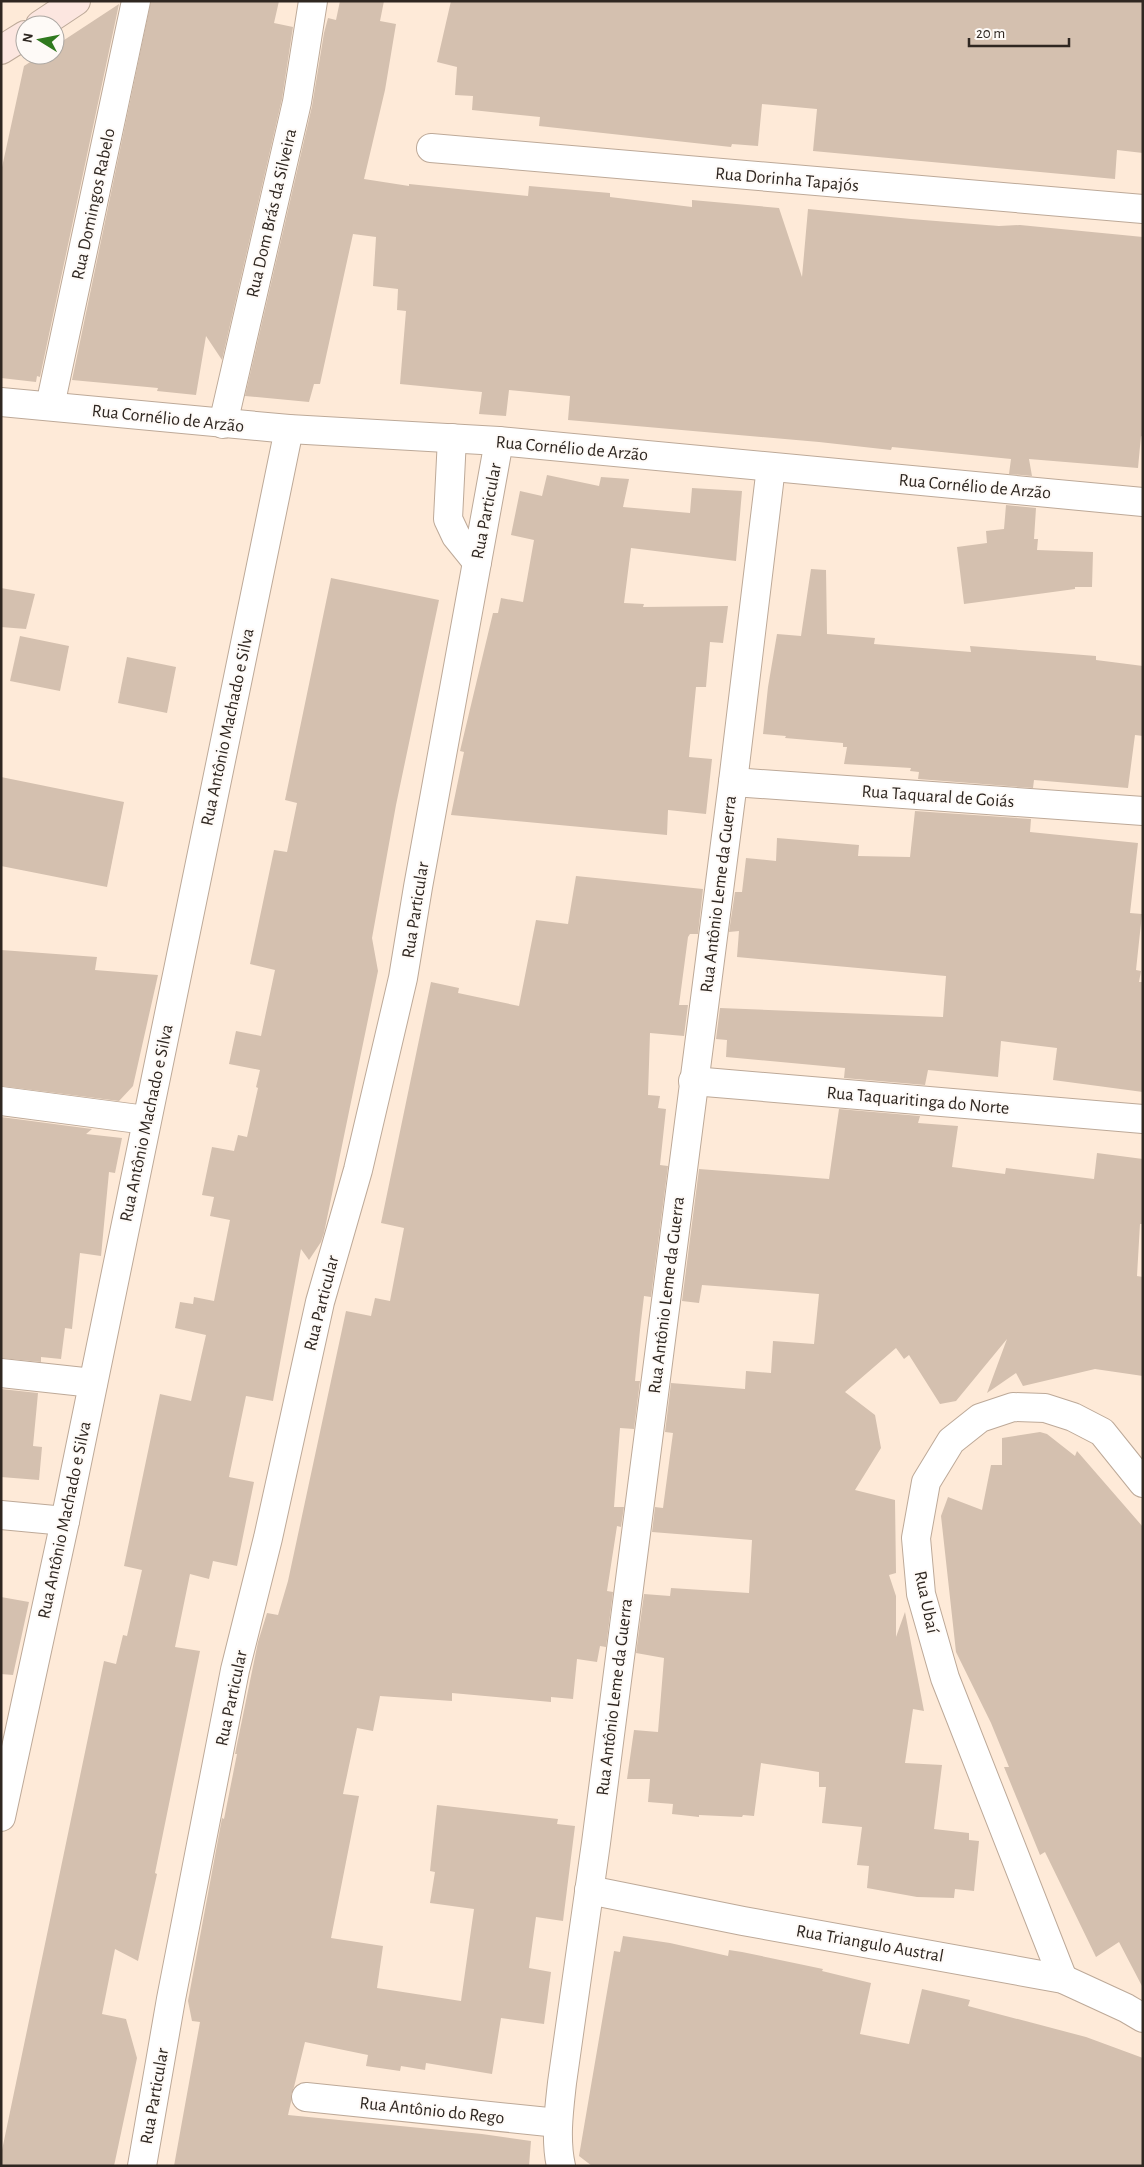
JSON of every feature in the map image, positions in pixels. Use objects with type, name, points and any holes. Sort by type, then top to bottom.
[{"type":"street","points":[[55,15],[76,1]]},
{"type":"street","name":"Rua Domingos Rabelo","points":[[50,406],[136,1]]},
{"type":"street","name":"Rua Dom Brás da Silveira","points":[[223,424],[297,102],[313,1]]},
{"type":"street","points":[[1,50],[15,41]]},
{"type":"street","name":"Rua Dorinha Tapajós","points":[[430,148],[1143,209]]},
{"type":"street","name":"Rua Cornélio de Arzão","points":[[1,402],[223,424],[499,441],[1143,502]]},
{"type":"street","name":"Rua Antônio Machado e Silva","points":[[1,1817],[65,1521],[289,429]]},
{"type":"street","points":[[452,438],[448,519],[456,536],[477,562]]},
{"type":"street","name":"Rua Particular","points":[[142,2166],[170,1999],[235,1670],[268,1538],[320,1302],[358,1170],[403,978],[499,441]]},
{"type":"street","name":"Rua Antônio Leme da Guerra","points":[[561,2166],[558,2123],[733,782],[771,467]]},
{"type":"street","name":"Rua Taquaral de Goiás","points":[[733,782],[1143,811]]},
{"type":"street","name":"Rua Taquaritinga do Norte","points":[[693,1082],[1143,1119]]},
{"type":"street","points":[[1,1101],[146,1120]]},
{"type":"street","points":[[1,1373],[93,1383]]},
{"type":"street","name":"Rua Ubaí","points":[[1063,1979],[945,1678],[921,1594],[916,1538],[926,1482],[951,1441],[980,1418],[1013,1408],[1045,1408],[1074,1417],[1102,1432],[1143,1483]]},
{"type":"street","points":[[1,1515],[65,1521]]},
{"type":"street","name":"Rua Triangulo Austral","points":[[589,1890],[743,1921],[1063,1979],[1126,2008],[1143,2018]]},
{"type":"street","name":"Rua Antônio do Rego","points":[[306,2097],[558,2123]]},
{"type":"building","points":[[151,1],[279,1],[274,23],[293,27],[282,99],[222,360],[206,336],[196,395],[157,391],[158,388],[72,380]]},
{"type":"building","points":[[340,1],[384,1],[380,21],[396,24],[385,90],[364,179],[409,186],[409,184],[528,196],[529,186],[610,193],[610,197],[692,207],[692,200],[779,208],[802,277],[808,209],[999,226],[1020,225],[1143,237],[1143,437],[1141,436],[1138,468],[1029,459],[1032,476],[1009,474],[1011,459],[892,447],[891,450],[568,420],[570,396],[509,390],[506,416],[479,414],[482,392],[400,384],[406,311],[397,310],[398,289],[373,286],[376,237],[353,234],[320,384],[314,384],[309,402],[245,396],[312,106],[324,33],[328,18],[336,20]]},
{"type":"building","points":[[451,1],[1143,1],[1143,153],[1117,150],[1115,179],[813,151],[817,109],[762,104],[758,146],[732,144],[731,147],[539,126],[540,117],[472,110],[473,96],[455,95],[457,67],[437,62]]},
{"type":"building","points":[[119,4],[40,377],[37,376],[36,382],[1,378],[1,172],[24,66],[65,65],[65,39]]},
{"type":"building","points":[[547,475],[599,486],[601,477],[629,479],[623,507],[690,513],[692,488],[742,491],[736,561],[631,548],[624,603],[644,604],[643,607],[728,606],[723,643],[710,642],[706,687],[696,687],[689,757],[712,759],[706,814],[668,810],[667,835],[451,815],[464,752],[460,751],[493,613],[498,613],[501,598],[523,602],[534,540],[511,535],[520,491],[542,496]]},
{"type":"building","points":[[1006,505],[1036,508],[1034,539],[1038,539],[1037,550],[1093,552],[1092,587],[1075,587],[1075,589],[964,604],[957,547],[987,543],[986,531],[1004,529]]},
{"type":"building","points":[[811,569],[826,570],[827,634],[875,638],[874,644],[971,652],[970,646],[1096,656],[1096,660],[1143,666],[1143,736],[1135,735],[1128,788],[1034,780],[1033,788],[918,779],[919,772],[910,771],[911,768],[844,764],[847,747],[843,747],[843,743],[785,738],[786,736],[763,734],[768,687],[777,634],[801,636]]},
{"type":"building","points":[[331,578],[439,600],[396,805],[372,938],[378,971],[324,1233],[321,1242],[309,1260],[301,1249],[273,1401],[246,1396],[229,1477],[254,1482],[237,1566],[213,1561],[209,1579],[190,1574],[175,1647],[200,1651],[155,1873],[157,1874],[138,1961],[115,1949],[102,2014],[126,2019],[137,2058],[114,2166],[1,2166],[1,2155],[104,1661],[116,1664],[123,1635],[127,1636],[142,1570],[124,1566],[160,1394],[191,1401],[206,1335],[175,1328],[180,1302],[193,1304],[194,1297],[214,1301],[230,1220],[210,1216],[214,1197],[202,1195],[212,1147],[234,1151],[238,1135],[247,1137],[258,1088],[256,1087],[260,1070],[229,1064],[236,1031],[261,1036],[275,970],[250,964],[274,850],[287,852],[297,803],[285,800]]},
{"type":"building","points":[[1,588],[35,594],[26,629],[1,627]]},
{"type":"building","points":[[20,636],[69,646],[60,691],[10,681]]},
{"type":"building","points":[[127,657],[176,667],[167,713],[118,703]]},
{"type":"building","points":[[1,777],[124,802],[107,887],[1,866]]},
{"type":"building","points":[[915,811],[1031,819],[1030,832],[1138,843],[1130,913],[1142,914],[1136,970],[1141,971],[1139,982],[1143,982],[1143,1092],[1053,1080],[1057,1048],[1001,1041],[998,1077],[928,1070],[925,1085],[844,1078],[845,1068],[726,1057],[727,1040],[716,1039],[720,1008],[943,1017],[946,976],[737,957],[739,931],[729,932],[735,892],[742,892],[746,858],[776,861],[777,838],[859,845],[858,856],[910,857]]},
{"type":"building","points":[[576,876],[703,889],[698,934],[690,934],[688,937],[679,1005],[688,1005],[684,1036],[650,1033],[648,1095],[660,1096],[658,1108],[666,1109],[660,1165],[668,1166],[651,1297],[644,1296],[635,1381],[640,1381],[634,1429],[620,1428],[614,1507],[624,1507],[621,1527],[617,1526],[607,1591],[613,1592],[606,1647],[600,1646],[597,1662],[577,1659],[573,1699],[551,1697],[551,1702],[452,1693],[452,1701],[380,1696],[373,1731],[357,1728],[343,1794],[359,1796],[331,1938],[383,1946],[377,1988],[461,2001],[474,1909],[430,1903],[435,1872],[430,1871],[437,1805],[558,1819],[557,1824],[575,1826],[563,1921],[536,1917],[529,1968],[551,1972],[544,2024],[501,2018],[492,2074],[426,2063],[425,2070],[401,2066],[400,2071],[366,2066],[368,2055],[305,2042],[291,2095],[288,2115],[482,2134],[531,2141],[529,2166],[174,2166],[200,2022],[192,2021],[188,2001],[222,1818],[224,1819],[258,1642],[267,1613],[278,1615],[288,1581],[346,1311],[371,1316],[375,1298],[390,1301],[404,1228],[381,1223],[431,982],[459,988],[458,993],[519,1006],[536,920],[568,924]]},
{"type":"building","points":[[1,950],[97,957],[95,970],[158,975],[133,1086],[119,1101],[1,1086]]},
{"type":"building","points":[[839,1109],[920,1116],[918,1123],[958,1126],[952,1167],[1005,1174],[1006,1168],[1094,1179],[1097,1153],[1143,1159],[1143,1224],[1140,1224],[1137,1276],[1143,1277],[1143,1376],[1095,1369],[1023,1386],[1016,1373],[987,1393],[1007,1339],[956,1401],[940,1404],[909,1355],[904,1359],[896,1348],[845,1392],[875,1415],[881,1448],[855,1490],[895,1500],[896,1573],[889,1575],[896,1596],[896,1637],[905,1612],[924,1711],[913,1709],[905,1763],[942,1765],[934,1829],[969,1833],[969,1840],[979,1841],[974,1891],[955,1889],[954,1898],[917,1897],[867,1888],[869,1866],[857,1865],[862,1827],[822,1823],[826,1787],[819,1787],[819,1772],[761,1763],[754,1816],[743,1815],[742,1817],[699,1815],[699,1817],[672,1814],[673,1804],[648,1802],[650,1779],[627,1779],[634,1730],[658,1732],[664,1658],[636,1653],[644,1594],[670,1596],[671,1588],[749,1593],[752,1540],[652,1532],[655,1507],[663,1508],[673,1433],[665,1432],[671,1383],[745,1389],[746,1371],[771,1373],[773,1341],[814,1344],[819,1294],[702,1285],[699,1303],[682,1301],[699,1169],[829,1179]]},
{"type":"building","points":[[1,1117],[92,1129],[86,1134],[122,1138],[115,1173],[109,1172],[101,1256],[80,1253],[72,1329],[65,1328],[61,1359],[41,1357],[41,1362],[1,1358]]},
{"type":"building","points":[[1,1389],[38,1393],[33,1446],[42,1447],[39,1480],[1,1477]]},
{"type":"building","points":[[1040,1432],[1047,1434],[1075,1456],[1077,1451],[1143,1527],[1143,1988],[1119,1942],[1096,1957],[1045,1852],[1040,1855],[1004,1767],[1009,1767],[991,1723],[956,1652],[941,1516],[948,1497],[982,1510],[991,1465],[1002,1465],[1002,1438]]},
{"type":"building","points":[[1,1597],[29,1602],[13,1675],[1,1674]]},
{"type":"building","points":[[623,1936],[670,1943],[728,1956],[729,1950],[742,1952],[823,1969],[822,1971],[871,1983],[860,2034],[909,2044],[922,1989],[970,2000],[968,2006],[1086,2037],[1143,2058],[1143,2166],[592,2166],[579,2156],[614,1951],[620,1952]]}]
